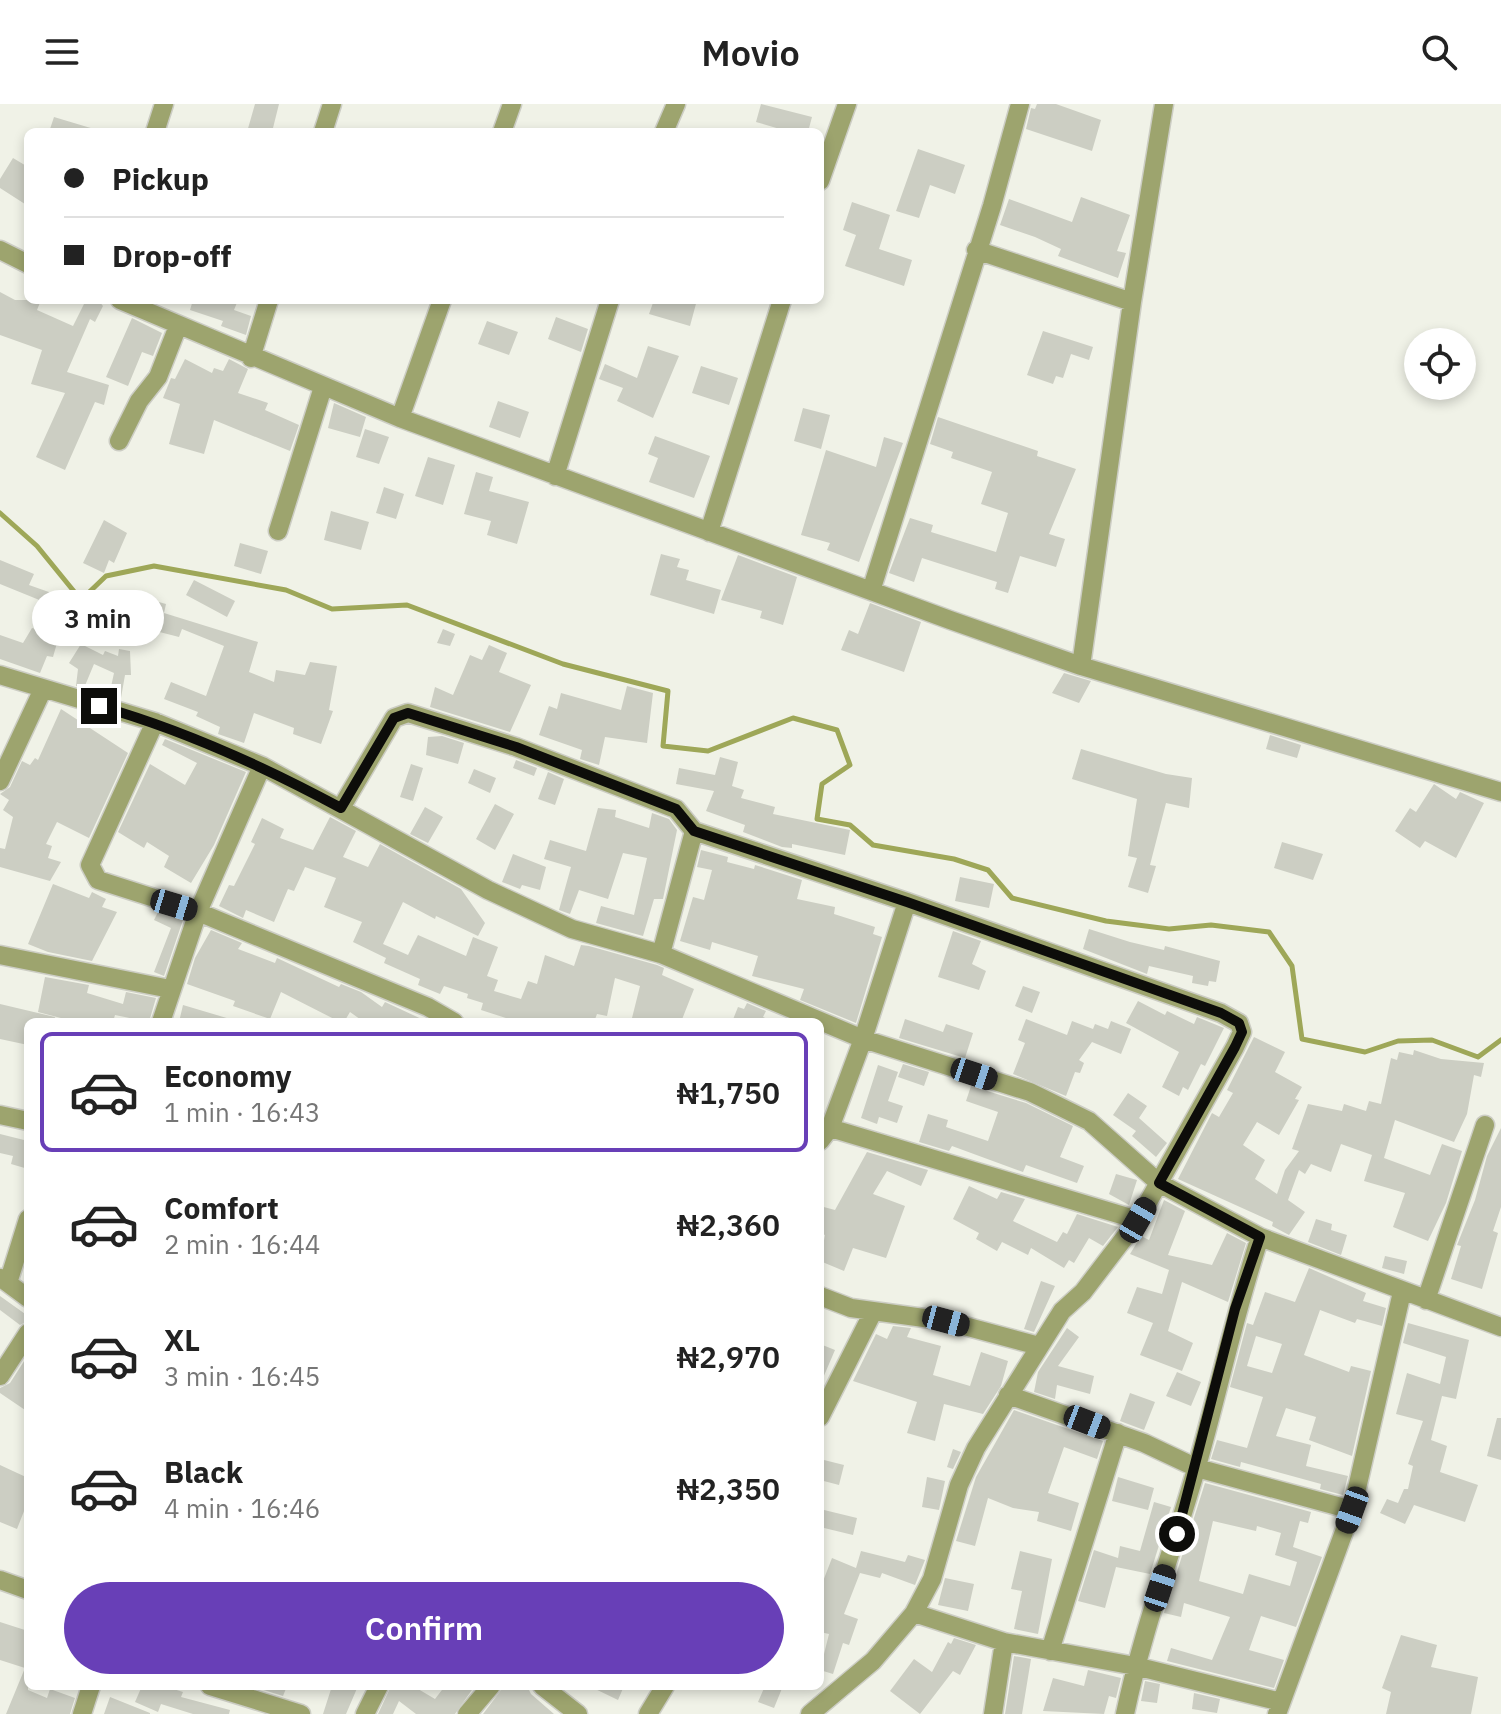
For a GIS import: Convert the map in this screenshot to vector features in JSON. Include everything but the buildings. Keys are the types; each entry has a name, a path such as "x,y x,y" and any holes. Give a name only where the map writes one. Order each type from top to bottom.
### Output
{"street":[{"path":"156,128 164,104"},
{"path":"324,128 332,104"},
{"path":"503,128 512,104"},
{"path":"666,128 676,104"},
{"path":"824,170 847,104"},
{"path":"871,591 1020,104"},
{"path":"1081,666 1132,302 1164,104"},
{"path":"0,250 24,262"},
{"path":"976,250 1132,302"},
{"path":"129,304 251,358 400,418 1081,666 1501,792"},
{"path":"251,358 268,304"},
{"path":"400,418 441,304"},
{"path":"555,476 609,304"},
{"path":"709,532 781,304"},
{"path":"119,441 139,401 158,377 178,326"},
{"path":"278,531 323,387"},
{"path":"0,675 155,722 262,766 488,890 572,929 661,954 813,1018"},
{"path":"0,781 43,689"},
{"path":"341,808 394,718 408,713 516,747 676,809 694,831 907,902 1221,1013 1239,1023 1242,1032 1235,1047 1138,1220 1083,1292 1062,1311 1008,1395 959,1485 932,1579 914,1613 873,1661 810,1714"},
{"path":"155,722 90,865 98,880 198,912 428,1007 447,1018"},
{"path":"162,1018 198,912 262,766"},
{"path":"661,954 694,831"},
{"path":"907,902 863,1039 825,1135 1138,1220"},
{"path":"0,955 170,989"},
{"path":"824,1023 863,1039 1030,1092 1089,1121 1159,1183 1260,1237 1501,1327"},
{"path":"0,1115 24,1120"},
{"path":"1426,1300 1485,1125"},
{"path":"24,1229 4,1280 24,1295"},
{"path":"1125,1714 1135,1666 1197,1468 1235,1309 1260,1237"},
{"path":"914,1613 1004,1642 1135,1666 1279,1708 1352,1510 1402,1292"},
{"path":"824,1297 873,1312 946,1321 1039,1346"},
{"path":"824,1409 873,1312"},
{"path":"0,1376 24,1339"},
{"path":"1008,1395 1118,1433 1197,1468 1352,1510"},
{"path":"1050,1651 1118,1433"},
{"path":"0,1580 24,1589"},
{"path":"993,1714 1004,1642"},
{"path":"82,1714 90,1690"},
{"path":"365,1714 377,1690"},
{"path":"467,1714 488,1690"},
{"path":"547,1690 578,1714"},
{"path":"648,1714 663,1690"},
{"path":"242,1691 301,1714"}],"waterway":[{"path":"0,513 37,546 81,600 106,576 154,566 286,590 332,609 407,605 563,664 668,691 663,746 708,751 793,718 837,730 850,765 822,784 817,819 850,825 873,845 954,859 988,870 1012,898 1106,921 1169,929 1211,925 1269,932 1292,966 1302,1039 1365,1052 1398,1041 1432,1040 1478,1057 1501,1040"}],"route":[{"path":"99,706 155,722 262,766 341,808 394,718 408,713 516,747 676,809 694,831 907,902 1221,1013 1239,1023 1242,1032 1235,1047 1159,1183 1260,1237 1235,1309 1197,1468 1177,1534"}]}
